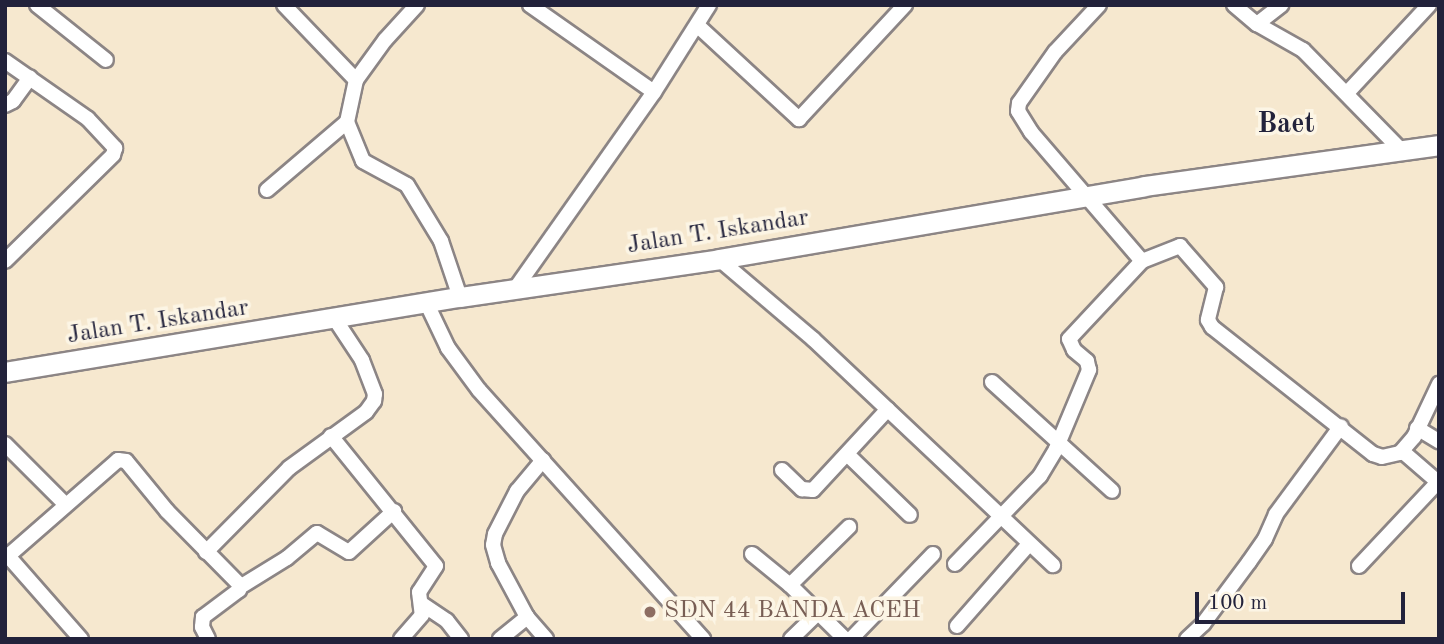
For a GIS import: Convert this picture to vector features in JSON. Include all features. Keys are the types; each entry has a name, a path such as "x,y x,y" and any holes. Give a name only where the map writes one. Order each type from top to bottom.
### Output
{"street":[{"path":"37,5 106,60"},
{"path":"284,5 356,80"},
{"path":"267,190 346,122 356,80 385,40 417,5"},
{"path":"530,5 654,92"},
{"path":"515,289 654,92 709,5"},
{"path":"697,25 799,119 905,5"},
{"path":"1099,5 1055,52 1019,103 1018,111 1031,132 1142,261"},
{"path":"1234,5 1257,24 1303,50 1402,151"},
{"path":"1257,24 1280,5"},
{"path":"1347,93 1429,5"},
{"path":"5,61 88,119 113,142 115,151 5,261"},
{"path":"5,106 13,101 30,78"},
{"path":"346,122 363,161 407,185 441,241 460,297"},
{"name":"Jalan T. Iskandar","path":"5,372 460,297 719,259 1144,186 1439,145"},
{"path":"955,564 1040,476 1059,442 1090,370 1087,361 1074,350 1069,339 1142,261 1180,246 1216,287 1208,320 1212,327 1226,341 1263,365 1373,454 1382,457 1402,451 1414,437 1439,384"},
{"path":"719,259 888,409 1053,565"},
{"path":"427,304 448,348 479,390 703,639"},
{"path":"206,552 289,468 366,412 375,394 362,360 335,319"},
{"path":"992,382 1112,491"},
{"path":"782,470 802,489 813,490 888,409"},
{"path":"1187,639 1203,624 1249,562 1265,539 1276,514 1341,426"},
{"path":"1416,428 1439,441"},
{"path":"331,436 436,566 419,592 422,604 420,619 401,639"},
{"path":"5,444 65,505"},
{"path":"1359,566 1438,482 1402,451"},
{"path":"848,455 910,515"},
{"path":"543,460 517,491 495,534 493,545 498,563 527,617 546,639"},
{"path":"81,639 8,558 114,462 126,461 167,511 240,587"},
{"path":"208,639 202,627 203,617 240,587 287,558 317,533 349,552 394,511"},
{"path":"790,585 849,527"},
{"path":"957,626 1029,544"},
{"path":"752,554 790,585 845,639"},
{"path":"851,639 933,554"},
{"path":"422,604 447,621 461,639"},
{"path":"791,639 818,612"},
{"path":"500,639 527,617"}],"place":[{"name":"SDN 44 BANDA ACEH","path":"650,612"}],"district":[{"name":"Baet","path":"1286,125"}]}
